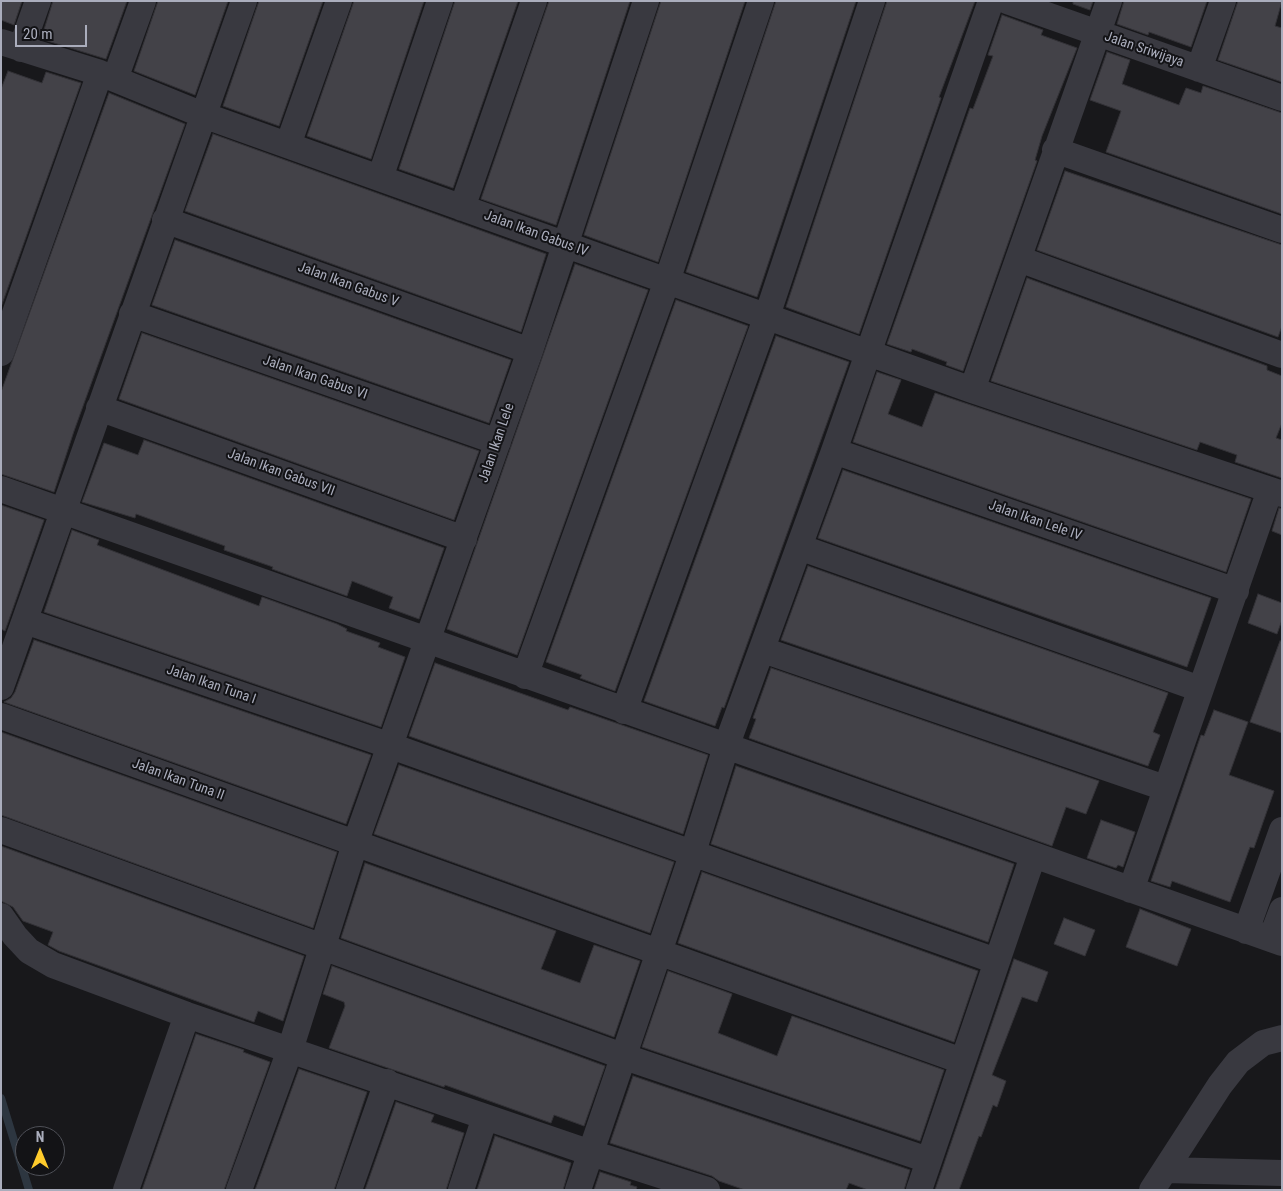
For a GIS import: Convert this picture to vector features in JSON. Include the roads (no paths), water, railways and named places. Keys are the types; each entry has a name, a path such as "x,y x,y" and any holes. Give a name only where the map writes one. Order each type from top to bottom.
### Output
{"street":[{"path":"7,46 38,1"},
{"path":"1,353 108,76 143,1"},
{"path":"1,687 244,1"},
{"path":"288,145 339,1"},
{"path":"380,178 440,1"},
{"path":"462,208 534,1"},
{"name":"Jalan Ikan Lele","path":"239,1190 290,1050 355,844 394,748 427,641 530,351 646,1"},
{"path":"525,676 667,281 762,1"},
{"path":"624,711 767,316 872,1"},
{"path":"578,1190 625,1056 726,747 763,650 834,451 991,1"},
{"name":"Jalan Sriwijaya","path":"1007,1 1282,98"},
{"path":"972,390 1109,1"},
{"path":"1199,69 1223,1"},
{"name":"Jalan Ikan Gabus IV","path":"7,46 108,76 203,115 972,390 1276,492"},
{"path":"1056,150 1282,230"},
{"name":"Jalan Ikan Gabus V","path":"165,220 530,351"},
{"path":"1019,259 1282,355"},
{"name":"Jalan Ikan Gabus VI","path":"132,314 498,442"},
{"name":"Jalan Ikan Gabus VII","path":"99,408 464,539"},
{"name":"Jalan Ikan Lele IV","path":"834,451 1236,591"},
{"path":"1,489 1276,941 1282,910"},
{"path":"1131,890 1200,689 1236,591 1276,492"},
{"path":"799,547 1200,689"},
{"name":"Jalan Ikan Tuna I","path":"25,621 693,852 996,961"},
{"path":"763,650 1165,788"},
{"name":"Jalan Ikan Tuna II","path":"1,716 962,1061"},
{"path":"1,830 625,1056 928,1160"},
{"path":"1246,931 1282,830"},
{"path":"919,1190 1033,856"},
{"path":"1,916 15,936 29,951 54,965 187,1016 699,1188"},
{"path":"126,1190 187,1016"},
{"path":"1159,1180 1220,1085 1238,1062 1263,1043 1282,1038"},
{"path":"349,1190 387,1082"},
{"path":"460,1190 485,1116"},
{"path":"1159,1180 1282,1173"}],"waterway":[{"path":"1,1098 29,1190"}]}
